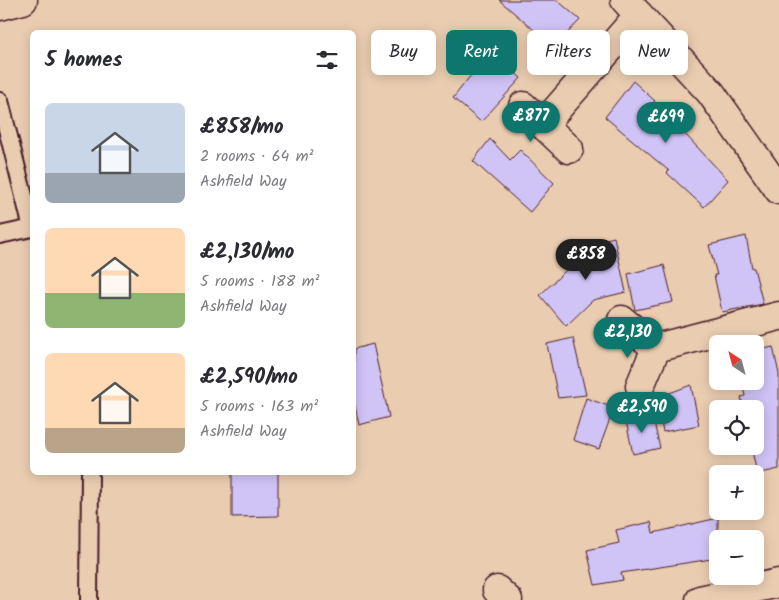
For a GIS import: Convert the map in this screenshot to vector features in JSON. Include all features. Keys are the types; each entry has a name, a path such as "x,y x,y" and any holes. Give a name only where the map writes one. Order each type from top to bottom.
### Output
{"street":[{"path":"0,6 23,0"},
{"path":"543,125 632,8 710,94 779,190"},
{"path":"523,106 569,149"},
{"path":"656,348 779,316"},
{"path":"622,320 656,348"},
{"path":"640,386 656,348"},
{"path":"700,600 779,583"}],"lane":[{"path":"0,101 30,220"},
{"path":"0,235 30,228"},
{"path":"89,600 90,475"}],"building":[{"path":"499,0 557,0 580,20 570,30 534,30"},
{"path":"471,75 517,75 521,78 481,122 453,98"},
{"path":"633,81 655,101 652,104 684,133 728,180 704,207 667,173 669,171 605,117"},
{"path":"490,139 510,160 520,150 554,183 530,212 473,161"},
{"path":"746,236 752,268 754,268 763,304 722,312 714,275 717,275 709,245"},
{"path":"614,237 626,292 593,300 566,326 540,295 582,255 580,246"},
{"path":"664,265 673,302 635,310 628,274"},
{"path":"573,338 586,395 558,398 547,344"},
{"path":"373,344 389,417 359,425 356,411 356,348"},
{"path":"773,347 779,374 779,469 764,472 764,465 755,465 753,455 764,455 764,400 742,400 741,397 745,396 744,390 764,390 764,349"},
{"path":"691,385 699,425 663,432 656,398"},
{"path":"586,398 614,408 599,449 573,440"},
{"path":"624,412 654,423 660,448 633,454"},
{"path":"232,475 278,475 278,516 232,517"},
{"path":"709,520 718,520 718,530 709,530 709,559 621,573 623,580 595,585 587,550 619,543 616,530 651,522 653,533"}]}
